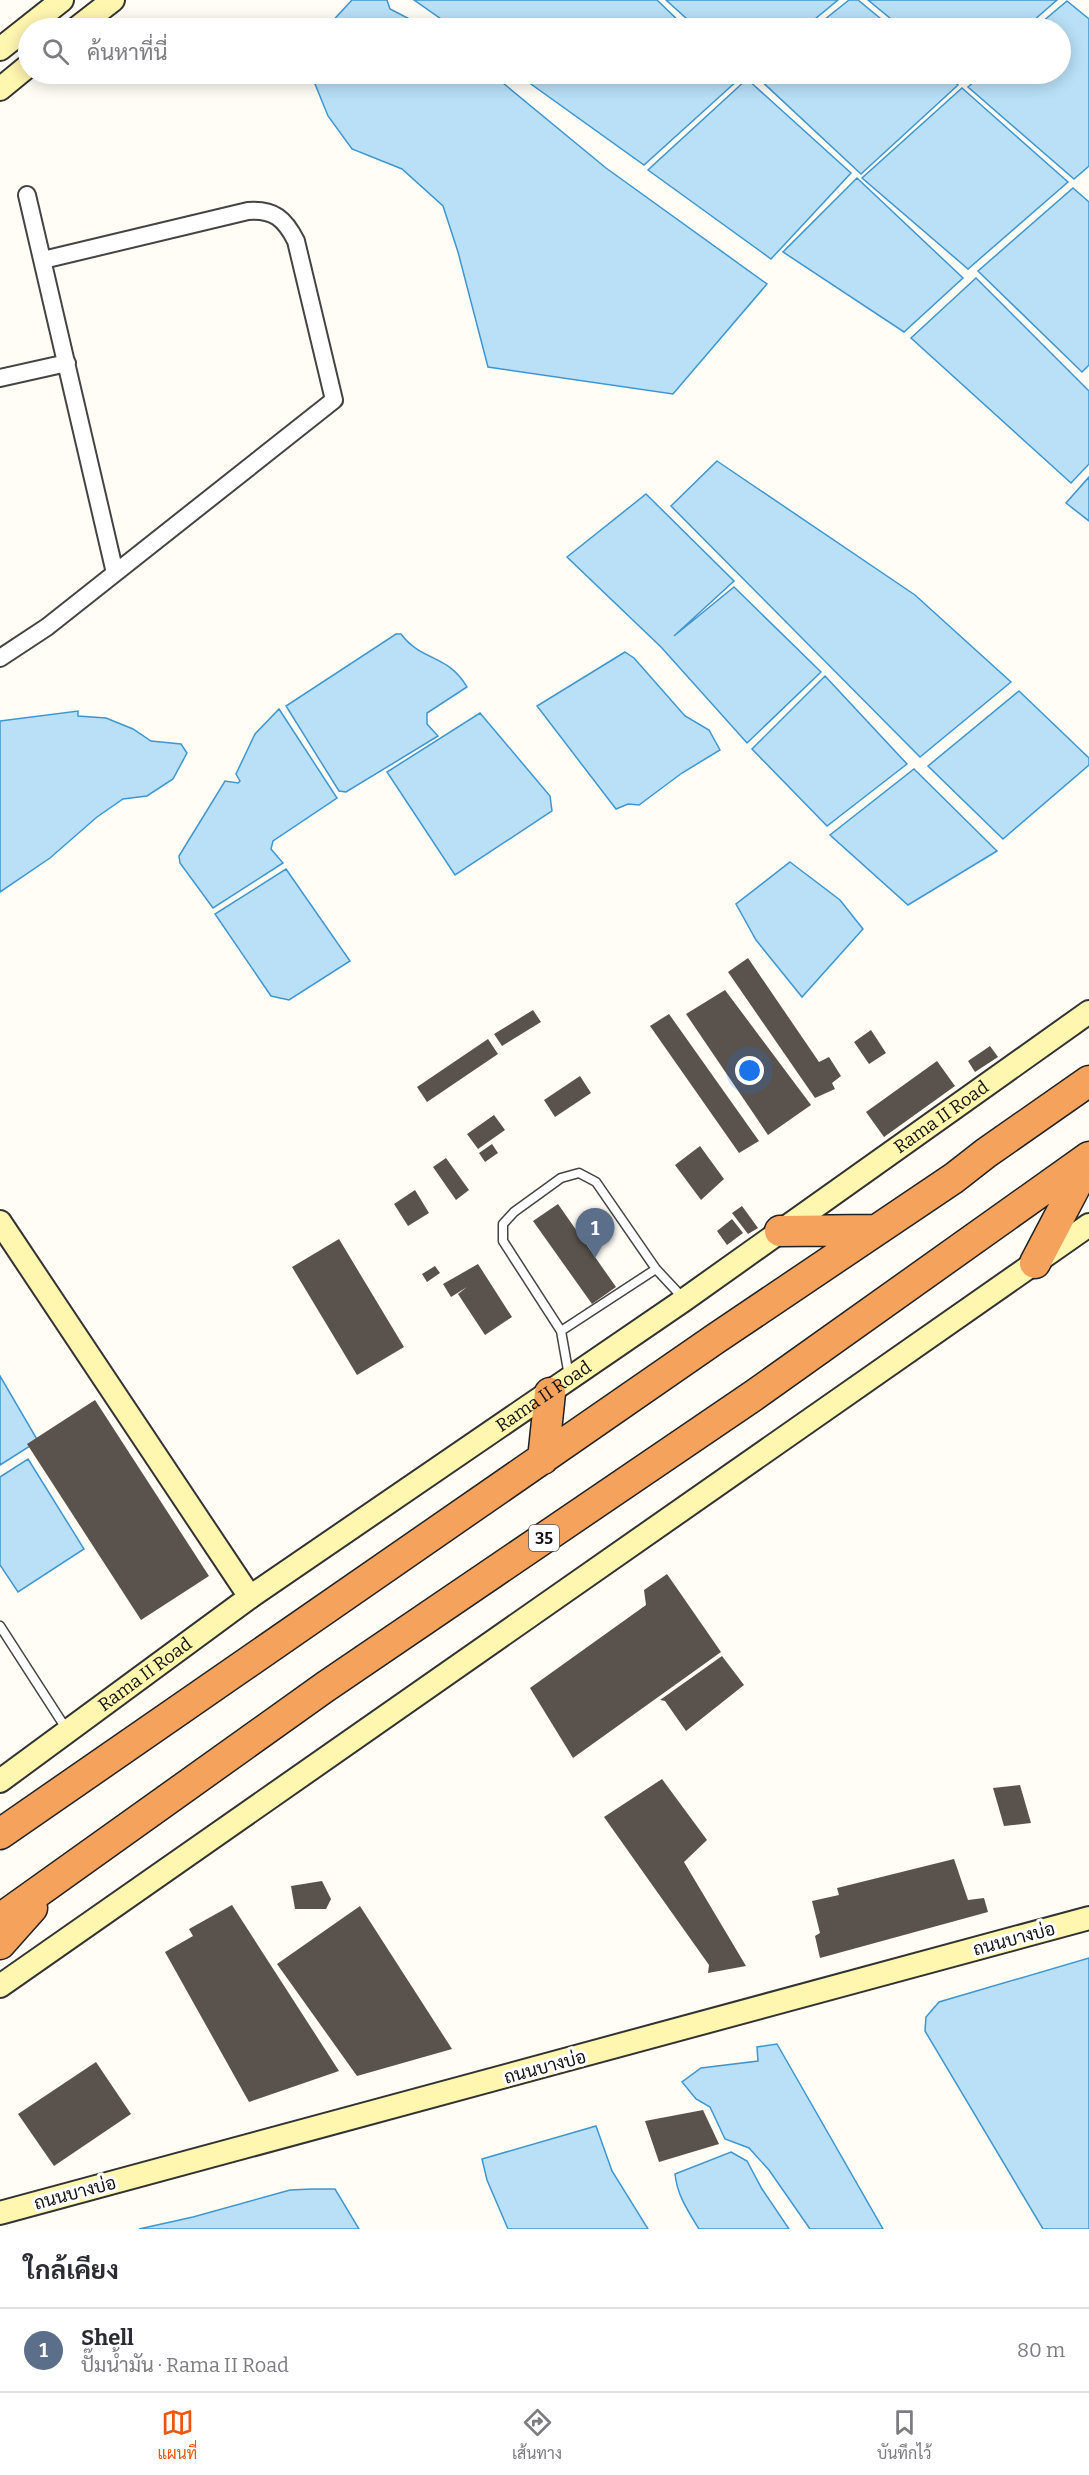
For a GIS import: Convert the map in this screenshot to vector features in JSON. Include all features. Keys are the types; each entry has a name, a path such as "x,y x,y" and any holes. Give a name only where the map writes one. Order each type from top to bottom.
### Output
{"highway":[{"path":"0,1834 715,1339 954,1178 986,1152 1089,1081"},
{"path":"1035,1263 1089,1158"},
{"name":"35","path":"0,1918 326,1687 753,1395 1089,1158"},
{"path":"780,1231 876,1230"},
{"path":"543,1459 560,1386"},
{"path":"0,1944 60,1876"}],"main road":[{"path":"39,18 62,0"},
{"path":"89,18 113,0"},
{"path":"0,49 18,35"},
{"path":"0,89 18,74"},
{"name":"Rama II Road","path":"0,1781 250,1597 684,1300 1089,1012"},
{"path":"0,1222 250,1597"},
{"path":"0,1986 1089,1225"},
{"name":"ถนนบางบ่อ","path":"0,2213 1089,1918"}],"street":[{"path":"27,195 115,573"},
{"path":"0,658 46,627 333,400 296,241 287,223 272,214 257,210 248,211 43,260"},
{"path":"0,378 67,363"}],"lane":[{"path":"560,1386 561,1331 503,1241 503,1224 514,1212 561,1178 579,1173 596,1182 656,1269 684,1300"},
{"path":"561,1331 656,1269"},
{"path":"0,1626 67,1731"}],"water":[{"path":"352,0 387,0 390,9 408,18 335,18"},
{"path":"414,0 657,0 676,18 440,18"},
{"path":"666,0 838,0 816,18 686,18"},
{"path":"849,0 858,0 880,18 826,18"},
{"path":"868,0 1057,0 1036,18 890,18"},
{"path":"1067,1 1089,19 1089,166 1074,179 968,87 971,84 1071,84 1071,18 1047,18"},
{"path":"315,84 504,84 606,168 767,284 673,394 488,367 458,252 443,206 402,169 352,149 328,116"},
{"path":"531,84 733,84 644,165"},
{"path":"742,84 753,84 851,173 771,259 648,170"},
{"path":"765,84 958,85 861,174"},
{"path":"962,88 1068,182 968,269 862,178"},
{"path":"857,178 963,278 904,332 783,252"},
{"path":"1073,188 1089,202 1089,365 1082,372 978,271"},
{"path":"976,278 1089,391 1089,464 1071,483 911,338"},
{"path":"717,461 915,595 1011,682 920,757 671,506"},
{"path":"1089,477 1089,521 1066,503"},
{"path":"646,494 734,581 674,636 734,587 821,672 747,743 661,647 567,557"},
{"path":"396,634 401,634 409,643 452,669 467,687 427,713 427,724 438,736 346,792 339,791 286,706"},
{"path":"625,652 634,658 685,716 709,730 720,750 682,773 639,805 628,804 616,809 537,706"},
{"path":"825,676 907,764 827,826 752,749"},
{"path":"1019,691 1089,758 1089,765 1003,839 928,766"},
{"path":"279,709 337,798 273,841 271,849 283,863 213,908 180,863 179,856 225,781 238,783 240,781 236,774 255,734"},
{"path":"78,711 78,716 106,718 133,729 151,741 181,744 187,753 173,779 147,796 123,799 97,817 50,858 0,892 0,721"},
{"path":"480,713 550,796 552,811 455,875 387,772"},
{"path":"914,769 997,851 908,905 830,835"},
{"path":"790,862 840,900 863,929 802,997 756,940 736,904"},
{"path":"286,869 350,961 289,1000 271,996 215,914"},
{"path":"0,1376 38,1441 0,1465"},
{"path":"28,1459 84,1549 18,1592 0,1565 0,1477"},
{"path":"1089,1958 1089,2229 1043,2229 925,2031 926,2017 939,2002"},
{"path":"777,2044 883,2229 810,2229 769,2170 749,2148 725,2139 710,2107 696,2099 682,2082 701,2068 758,2061 757,2047"},
{"path":"596,2126 612,2171 648,2229 508,2229 487,2180 482,2159"},
{"path":"731,2152 747,2161 762,2189 789,2229 699,2229 681,2196 675,2174"},
{"path":"335,2189 359,2229 139,2229 193,2217 290,2190"}],"building":[{"path":"748,958 819,1062 829,1057 841,1076 832,1083 835,1089 815,1098 728,972"},
{"path":"725,990 811,1105 768,1135 686,1014"},
{"path":"533,1010 541,1022 502,1046 494,1034"},
{"path":"669,1014 759,1141 739,1153 650,1026"},
{"path":"871,1030 886,1053 869,1064 854,1042"},
{"path":"488,1039 498,1054 427,1102 417,1087"},
{"path":"990,1046 998,1057 975,1072 968,1061"},
{"path":"937,1061 955,1086 884,1137 866,1112"},
{"path":"580,1076 591,1093 555,1117 544,1100"},
{"path":"494,1115 505,1130 478,1149 467,1134"},
{"path":"492,1144 498,1153 485,1162 479,1153"},
{"path":"700,1146 724,1179 701,1200 675,1165"},
{"path":"446,1158 469,1190 456,1200 433,1167"},
{"path":"415,1190 429,1213 408,1226 394,1204"},
{"path":"558,1204 616,1287 592,1304 533,1221"},
{"path":"742,1206 758,1228 748,1234 732,1213"},
{"path":"732,1219 743,1233 727,1245 717,1231"},
{"path":"339,1239 404,1347 357,1375 292,1267"},
{"path":"478,1264 512,1317 485,1335 458,1294 467,1287 451,1297 443,1284"},
{"path":"435,1266 440,1273 427,1282 422,1274"},
{"path":"95,1400 209,1576 141,1620 27,1444"},
{"path":"667,1574 721,1652 573,1758 530,1688 646,1605 644,1590"},
{"path":"722,1656 744,1685 686,1731 665,1701 660,1700"},
{"path":"662,1779 707,1840 684,1862 746,1966 708,1973 709,1965 604,1817"},
{"path":"1020,1785 1031,1823 1004,1826 993,1788"},
{"path":"954,1859 968,1900 984,1898 988,1912 820,1958 815,1936 820,1933 812,1901 839,1895 837,1888"},
{"path":"322,1881 331,1899 326,1909 295,1909 291,1886"},
{"path":"232,1905 339,2071 249,2102 165,1952 193,1936 189,1929"},
{"path":"360,1906 452,2049 357,2076 277,1964"},
{"path":"96,2062 131,2114 54,2166 18,2114"},
{"path":"703,2110 719,2144 659,2162 645,2121"}],"place":[{"name":"Shell","path":"595,1258"}]}
